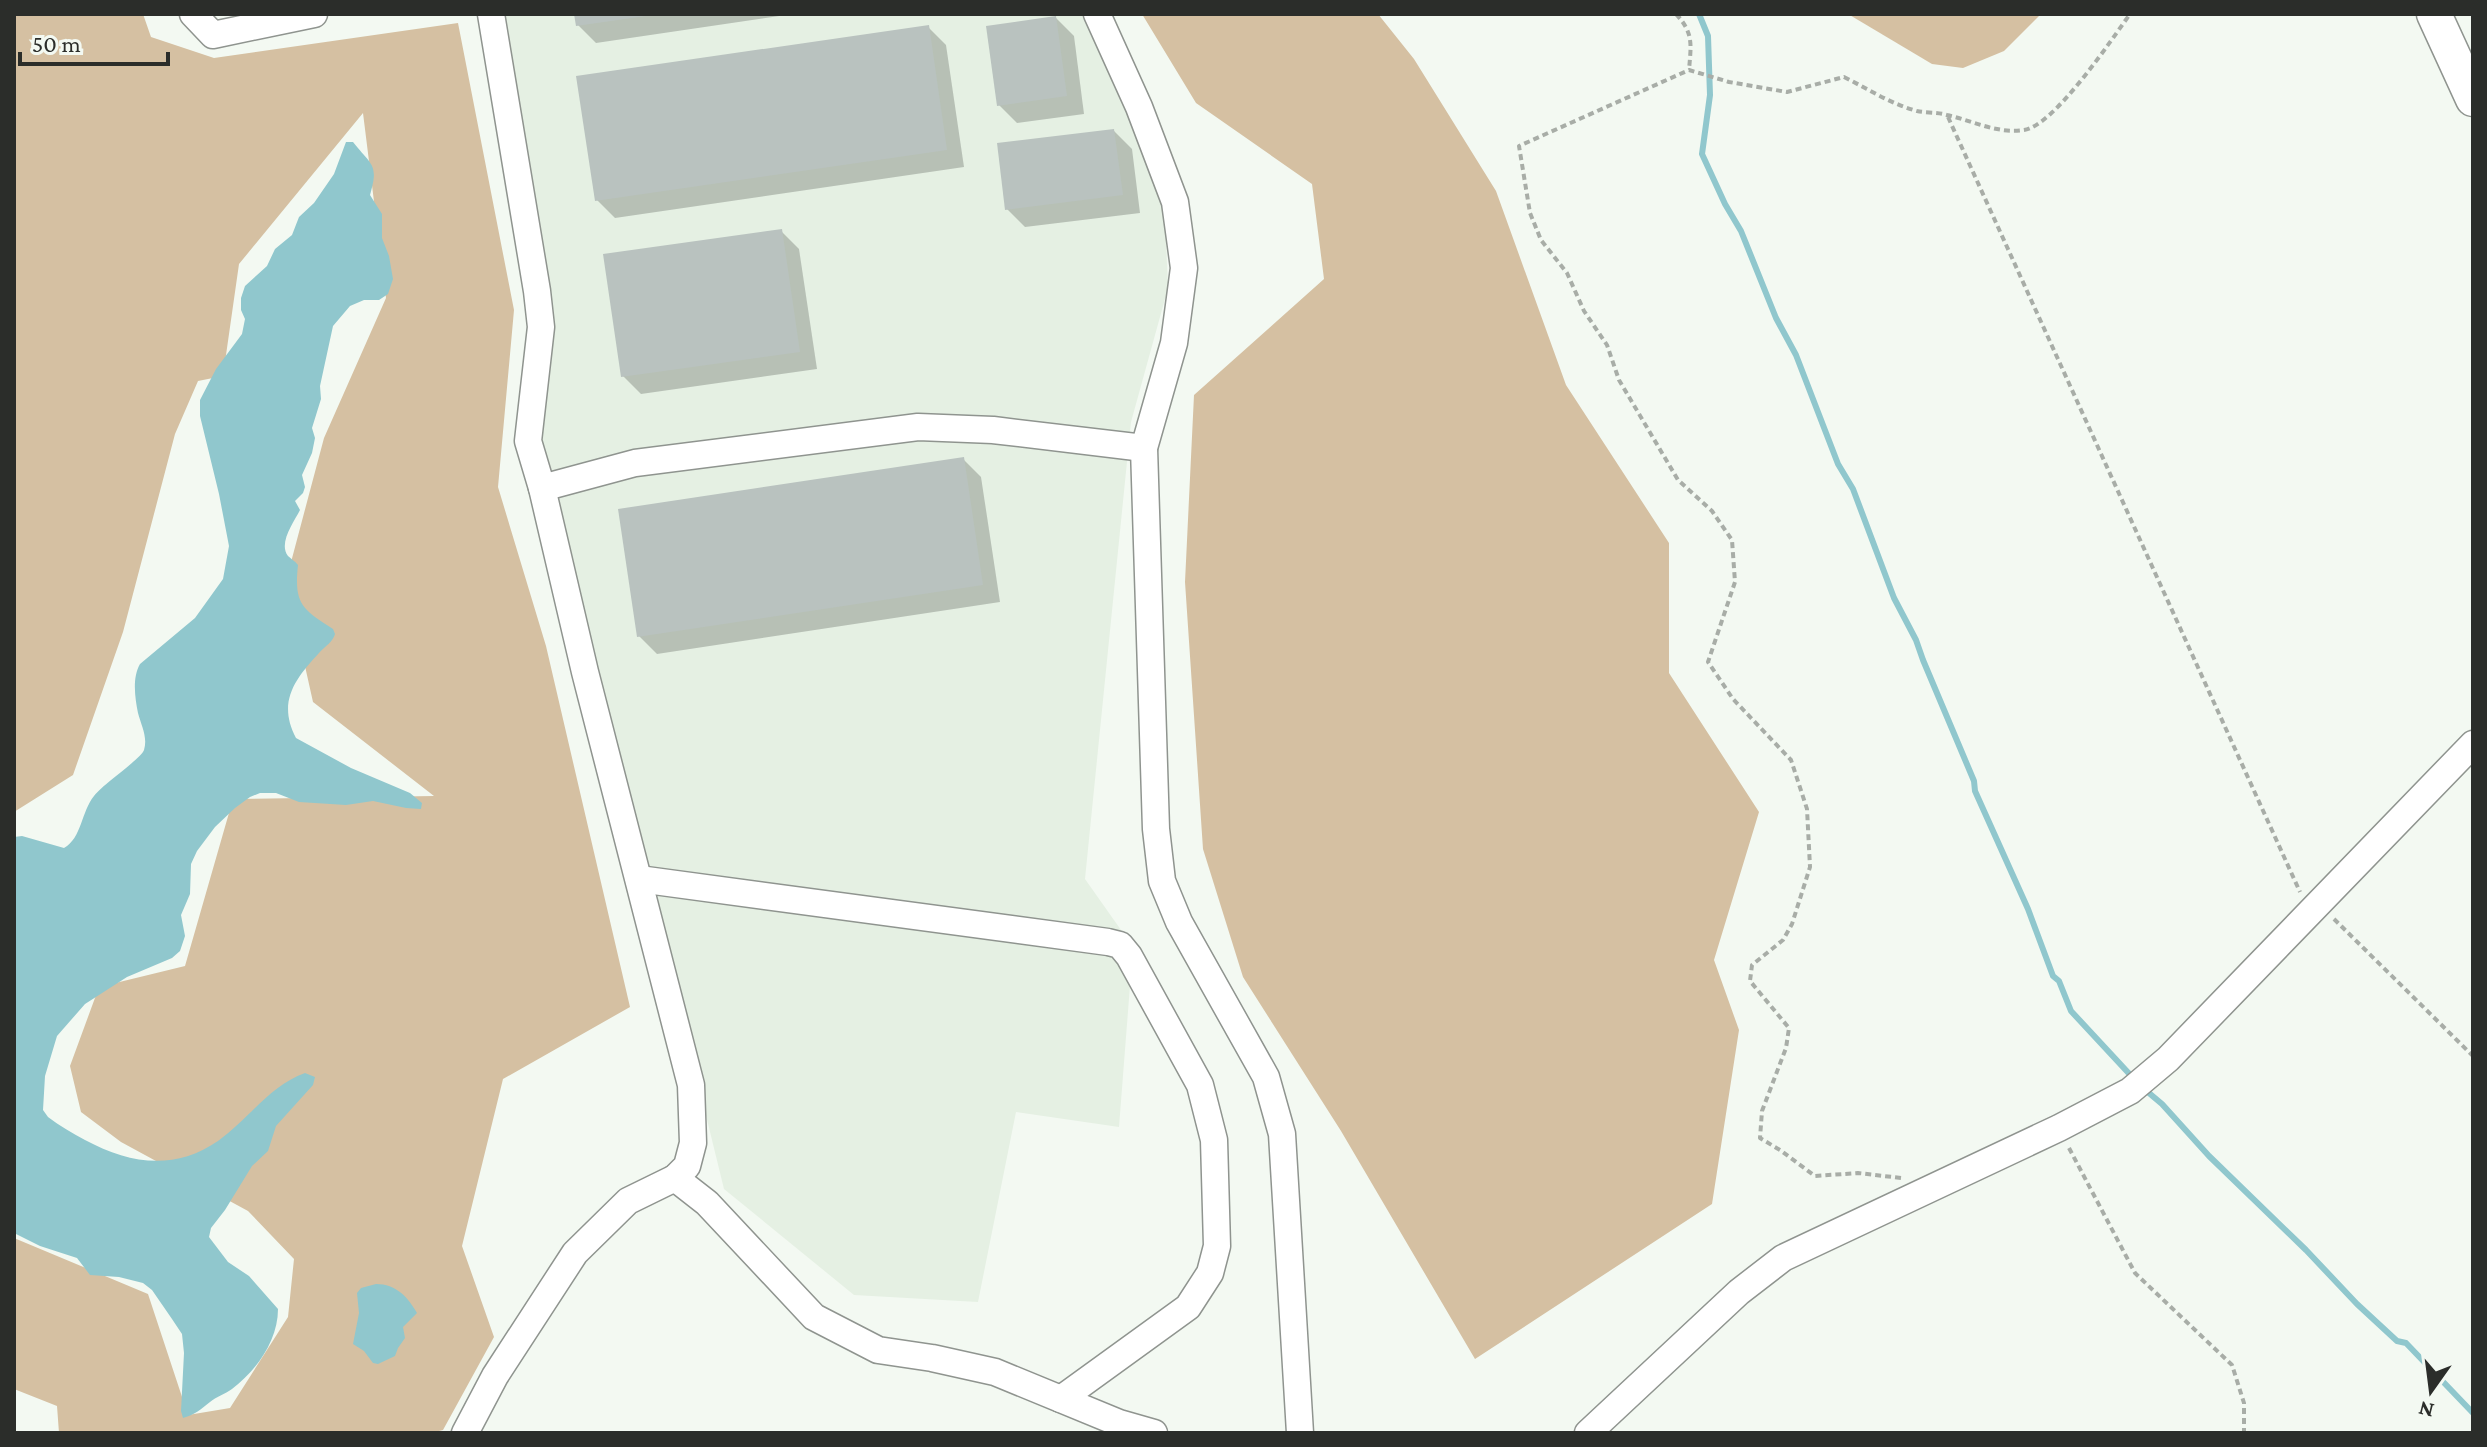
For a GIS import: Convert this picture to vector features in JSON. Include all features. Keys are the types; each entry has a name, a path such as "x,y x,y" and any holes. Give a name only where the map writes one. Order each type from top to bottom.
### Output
{"main road":[{"path":"2434,14 2470,87"}],"street":[{"path":"193,14 213,35 314,14"},
{"path":"465,1433 495,1376 575,1253 628,1201 675,1178 687,1166 693,1143 691,1085 528,441 541,327 491,14"},
{"path":"1097,14 1139,107 1175,202 1184,268 1174,343 1144,448 1156,829 1162,881 1179,922 1266,1077 1282,1134 1300,1433"},
{"path":"542,488 635,463 918,427 993,430 1144,448"},
{"path":"1588,1433 1739,1292 1783,1258 2059,1128 2130,1091 2168,1059 2473,744"},
{"path":"639,879 1108,942 1120,945 1129,956 1200,1085 1214,1140 1217,1246 1210,1273 1188,1307 1061,1399"},
{"path":"675,1178 707,1203 814,1317 878,1350 995,1372 1119,1423 1154,1433"}],"path":[{"path":"1676,14 1687,26 1691,44 1689,70"},
{"path":"1928,1190 1901,1178 1858,1173 1815,1176 1760,1138 1762,1111 1786,1048 1789,1028 1750,981 1752,965 1783,940 1792,924 1810,867 1807,809 1791,760 1733,699 1708,662 1735,582 1732,540 1712,511 1678,480 1619,380 1607,345 1584,311 1567,273 1541,240 1530,213 1519,146 1689,70 1729,82 1787,92 1844,77 1918,111 1947,114 1968,123 2001,130 2028,130 2082,82 2130,14"},
{"path":"1947,114 2301,895 2331,915 2473,1056"},
{"path":"2059,1128 2135,1273 2232,1365 2244,1403 2244,1433"}],"shaded area":[{"path":"14,14 143,14 151,37 214,58 458,23 514,310 498,487 546,646 630,1007 503,1079 462,1246 494,1337 443,1430 431,1433 59,1433 57,1406 14,1389 14,1238 148,1294 188,1415 230,1408 288,1317 294,1259 248,1211 121,1142 81,1112 70,1066 99,987 185,966 233,799 434,796 313,702 286,581 324,438 386,298 363,113 239,264 223,376 198,381 175,434 123,632 73,775 14,812"},
{"path":"500,14 1084,14 1150,147 1165,215 1168,288 1131,422 1085,879 1133,947 1119,1127 1016,1112 978,1302 854,1295 724,1189 539,433"},
{"path":"1142,14 1378,14 1414,59 1496,191 1566,385 1669,543 1669,673 1759,812 1714,960 1739,1030 1712,1204 1475,1359 1341,1131 1243,977 1203,849 1185,582 1194,395 1324,279 1312,184 1196,103"},
{"path":"1848,14 2041,14 2004,51 1963,68 1932,64"}],"water":[{"path":"346,142 353,142 374,171 370,195 382,214 382,238 393,279 388,294 379,300 364,300 350,306 333,326 320,386 321,399 312,428 315,438 312,453 302,475 305,487 295,501 300,510 288,533 285,551 298,565 297,588 302,604 335,634 296,682 288,713 296,738 351,768 410,793 422,803 421,809 373,801 346,805 299,802 276,793 260,793 250,797 215,827 191,864 190,894 181,915 185,936 180,951 172,958 127,977 85,1004 57,1036 45,1076 43,1110 48,1117 102,1148 152,1161 185,1157 201,1151 218,1141 281,1086 305,1073 315,1077 313,1085 276,1126 268,1151 252,1166 211,1228 209,1237 228,1262 249,1276 278,1309 270,1343 258,1364 232,1389 198,1412 183,1418 182,1334 152,1290 143,1283 119,1277 90,1275 77,1258 40,1246 14,1233 14,837 22,836 64,848 70,844 94,796 144,750 145,736 135,695 137,670 140,664 195,618 223,579 229,546 200,416 200,400 216,369 242,334 245,319 241,298 245,286 267,266 275,249 292,235 299,217 314,203 334,174"},
{"path":"376,1284 401,1292 417,1313 403,1327 405,1338 395,1356 378,1364 353,1344 359,1313 357,1293 361,1288"}],"building":[{"path":"574,14 646,14 646,16 576,26"},
{"path":"1056,16 1067,96 997,106 986,26"},
{"path":"929,25 947,150 595,201 576,76"},
{"path":"1114,129 1123,195 1005,210 997,143"},
{"path":"782,229 800,352 621,377 603,254"},
{"path":"964,457 983,585 637,637 618,509"}],"waterway":[{"path":"1699,14 1708,36 1710,95 1702,154 1741,231 1776,318 1796,355 1838,464 1853,489 1894,598 1916,640 2053,976 2059,981 2071,1011 2135,1080"},
{"path":"2143,1088 2357,1304 2397,1341 2406,1343 2473,1413"}]}
